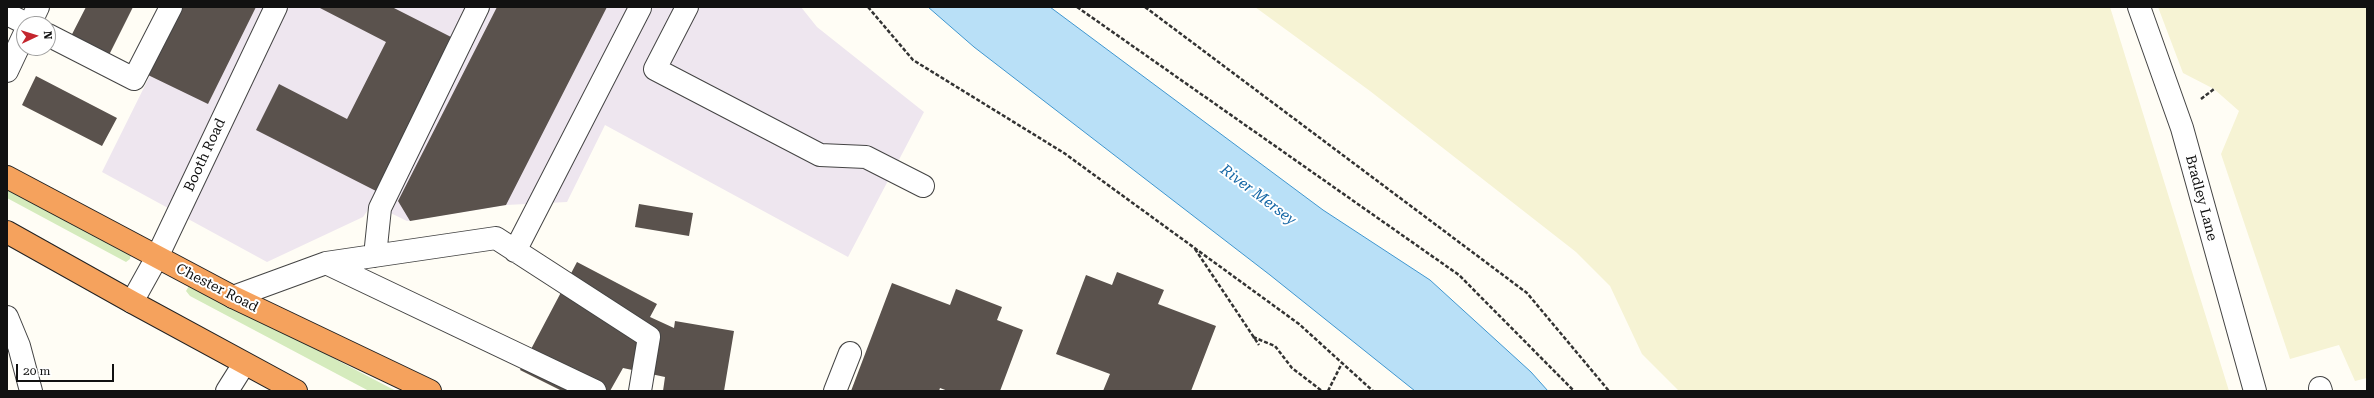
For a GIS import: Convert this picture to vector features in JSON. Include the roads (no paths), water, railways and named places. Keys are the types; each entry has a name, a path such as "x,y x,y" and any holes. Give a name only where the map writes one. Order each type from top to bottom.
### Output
{"highway":[{"name":"Chester Road","path":"7,177 233,297 430,391"},
{"path":"7,232 244,364 296,391"}],"street":[{"path":"33,16 38,7"},
{"path":"56,39 134,79 171,7"},
{"name":"Booth Road","path":"132,302 157,257 276,7"},
{"path":"375,256 380,208 478,7"},
{"path":"687,7 655,70 820,156 866,157 923,186"},
{"name":"Bradley Lane","path":"2140,7 2182,128 2255,391"},
{"path":"515,251 640,8"},
{"path":"7,71 16,52"},
{"path":"233,297 326,263 496,238 649,337 640,391"},
{"path":"326,263 595,391"},
{"path":"7,317 19,346 31,391"},
{"path":"835,391 850,353"},
{"path":"227,391 244,364"}],"water":[{"name":"River Mersey","path":"928,7 1050,7 1323,210 1430,280 1531,372 1548,391 1415,391 1270,275 974,47"}]}
